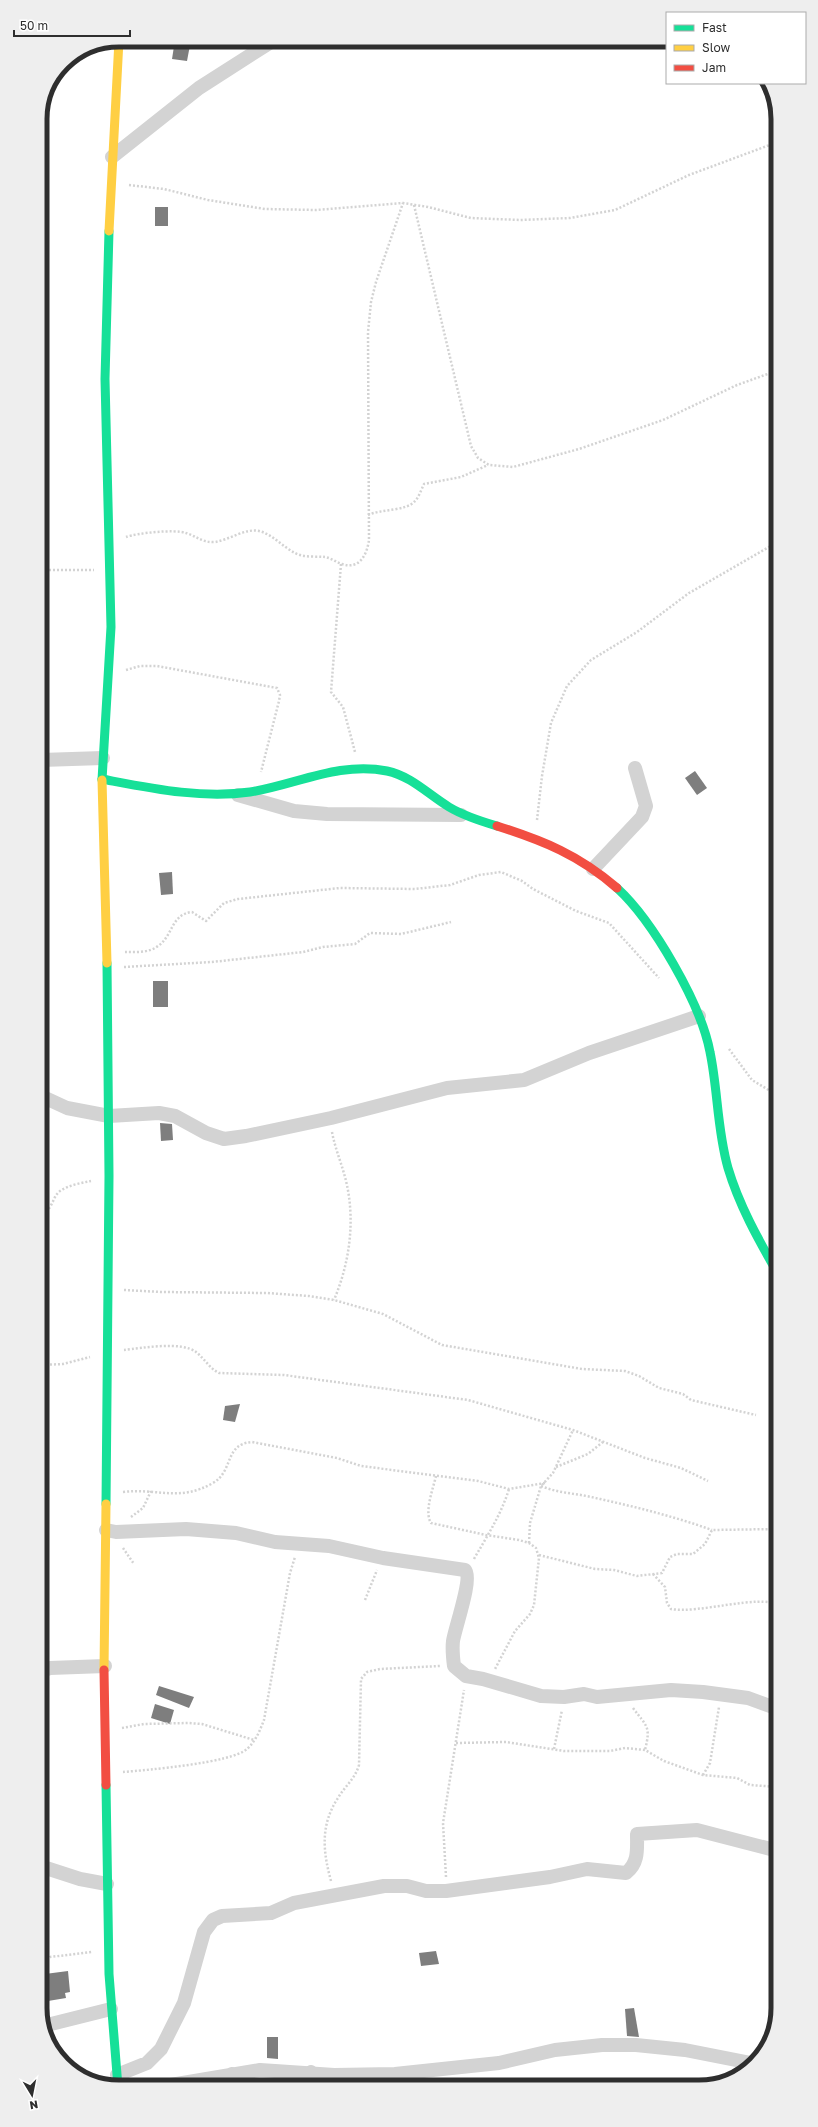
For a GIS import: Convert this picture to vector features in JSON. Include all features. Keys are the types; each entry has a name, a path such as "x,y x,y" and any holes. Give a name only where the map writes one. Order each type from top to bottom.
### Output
{"street":[{"path":"117,2080 108,1950 107,1884 105,1666 108,1530 106,1496 109,1351 109,1116 107,943 102,779 109,678 110,570 105,379 112,157 119,47"},
{"path":"112,157 199,88 263,47"},
{"path":"47,760 103,758"},
{"path":"593,869 642,817 646,806 635,768"},
{"path":"102,779 151,788 200,794 256,790 323,774 360,770 387,771 414,782 463,815 547,842 593,869 622,893 647,923 670,957 699,1016 710,1047 716,1082 724,1152 732,1179 749,1224 771,1262"},
{"path":"231,792 294,811 327,814 463,815"},
{"path":"47,1098 67,1108 109,1116 159,1113 175,1116 206,1133 224,1139 246,1136 331,1118 447,1088 524,1080 589,1053 699,1016"},
{"path":"108,1530 206,1530 236,1533 276,1542 330,1546 383,1558 467,1571 465,1596 453,1642 454,1666 466,1676 483,1679 530,1694 564,1697 584,1694 597,1697 671,1690 716,1693 748,1698 771,1706"},
{"path":"47,1669 105,1666"},
{"path":"119,2080 147,2063 161,2049 184,2003 204,1932 213,1920 222,1916 271,1913 294,1903 398,1885 426,1891 446,1892 550,1878 587,1869 626,1873 631,1869 637,1855 637,1834 697,1830 771,1850"},
{"path":"47,1869 80,1879 107,1884"},
{"path":"49,2025 111,2009"},
{"path":"232,2080 260,2070 311,2072 334,2075 395,2074 499,2063 555,2050 602,2045 636,2045 685,2050 746,2062"},
{"path":"311,2072 313,2080"}],"path":[{"path":"111,182 164,189 215,201 265,209 316,210 403,203 471,218 520,220 570,218 615,210 640,200 675,181 771,144"},
{"path":"110,557 126,537 138,534 177,531 186,532 204,541 213,542 253,531 264,533 296,554 325,557 341,564 356,564 362,560 367,552 369,540 368,339 371,302 403,203"},
{"path":"414,205 471,446 478,458 489,465 513,467 579,449 663,420 737,385 771,373"},
{"path":"368,515 382,510 407,506 415,501 424,484 461,477 489,465"},
{"path":"535,838 542,776 551,724 567,686 591,660 637,632 689,593 771,546"},
{"path":"341,564 331,692 343,707 360,770"},
{"path":"47,570 110,570"},
{"path":"109,678 140,666 157,666 277,688 280,695 279,701 256,790"},
{"path":"107,943 117,951 148,951 159,946 177,918 184,913 192,912 206,921 224,902 238,899 340,888 415,889 450,885 479,875 501,872 522,881 544,895 576,911 609,924 664,983"},
{"path":"107,968 212,962 285,954 323,947 352,945 370,932 401,934 450,922"},
{"path":"727,1044 729,1051 752,1080 771,1092"},
{"path":"331,1118 334,1139 348,1191 350,1212 349,1256 346,1270 334,1300"},
{"path":"47,1210 56,1195 61,1191 109,1176"},
{"path":"108,1287 113,1290 160,1292 281,1294 310,1296 334,1300 383,1314 442,1345 582,1369 625,1371 639,1376 659,1388 683,1394 691,1400 756,1415"},
{"path":"47,1365 63,1364 109,1351 167,1346 188,1348 196,1351 212,1370 219,1373 284,1376 468,1400 573,1430 645,1458 681,1468 708,1481"},
{"path":"530,1543 530,1523 540,1486 545,1483 556,1467 573,1430"},
{"path":"106,1496 133,1491 151,1491 177,1494 196,1492 213,1483 222,1475 227,1469 234,1449 242,1443 252,1442 337,1458 362,1466 478,1481 509,1489 545,1483"},
{"path":"556,1467 588,1454 603,1442"},
{"path":"436,1476 429,1511 429,1520 431,1523 530,1543 536,1548 538,1555 534,1605 530,1614 515,1631 500,1656 494,1671 483,1679"},
{"path":"540,1486 553,1491 589,1496 680,1518 712,1530 771,1529"},
{"path":"467,1571 486,1535 496,1522 509,1489"},
{"path":"108,1530 140,1511 151,1491"},
{"path":"538,1555 595,1569 614,1570 637,1576 662,1573 670,1557 677,1554 693,1554 705,1544 712,1530"},
{"path":"106,1774 190,1764 228,1757 247,1749 255,1740 264,1720 290,1573 299,1544"},
{"path":"365,1600 383,1558"},
{"path":"653,1574 665,1587 667,1603 671,1609 707,1609 756,1601 771,1601"},
{"path":"334,1896 324,1844 332,1808 356,1775 359,1765 361,1679 367,1672 380,1668 454,1666"},
{"path":"446,1892 447,1866 442,1822 466,1676"},
{"path":"703,1775 710,1763 716,1735 719,1710 716,1693"},
{"path":"623,1695 647,1727 649,1734 645,1750"},
{"path":"554,1749 564,1697"},
{"path":"106,1742 111,1734 119,1728 133,1725 188,1723 202,1724 255,1740"},
{"path":"456,1743 506,1742 554,1749 597,1751 624,1748 645,1750 664,1761 703,1775 737,1778 750,1785 771,1786"},
{"path":"47,1959 50,1957 108,1950"}],"building":[{"path":"174,47 190,47 187,61 172,59"},
{"path":"155,207 168,207 168,226 155,226"},
{"path":"695,771 707,788 697,795 685,778"},
{"path":"172,872 173,894 161,895 159,873"},
{"path":"153,981 168,981 168,1007 153,1007"},
{"path":"160,1123 172,1124 173,1140 161,1141"},
{"path":"240,1404 235,1422 223,1420 225,1406"},
{"path":"159,1686 194,1697 189,1708 156,1695"},
{"path":"155,1704 174,1710 170,1724 151,1718"},
{"path":"436,1951 439,1964 421,1966 419,1953"},
{"path":"68,1971 70,1992 65,1993 66,1998 48,2001 47,1974"},
{"path":"634,2008 639,2037 627,2036 625,2009"},
{"path":"267,2037 278,2037 278,2059 267,2058"}],"traffic: fast":[{"path":"102,780 111,627 105,379 109,231"},
{"path":"102,779 176,792 232,794 267,789 335,771 352,769 387,771 396,773 412,781 455,810 472,818 497,826"},
{"path":"617,888 631,903 660,942 674,964 697,1011 705,1033 713,1066 724,1154 732,1182 743,1208 771,1261"},
{"path":"106,1504 109,1176 107,963"},
{"path":"106,1785 109,1974 117,2080"}],"traffic: slow":[{"path":"109,231 119,47"},
{"path":"102,780 107,963"},
{"path":"104,1670 106,1504"}],"traffic: jam":[{"path":"497,826 530,837 560,850 589,866 617,888"},
{"path":"104,1670 106,1785"}]}
